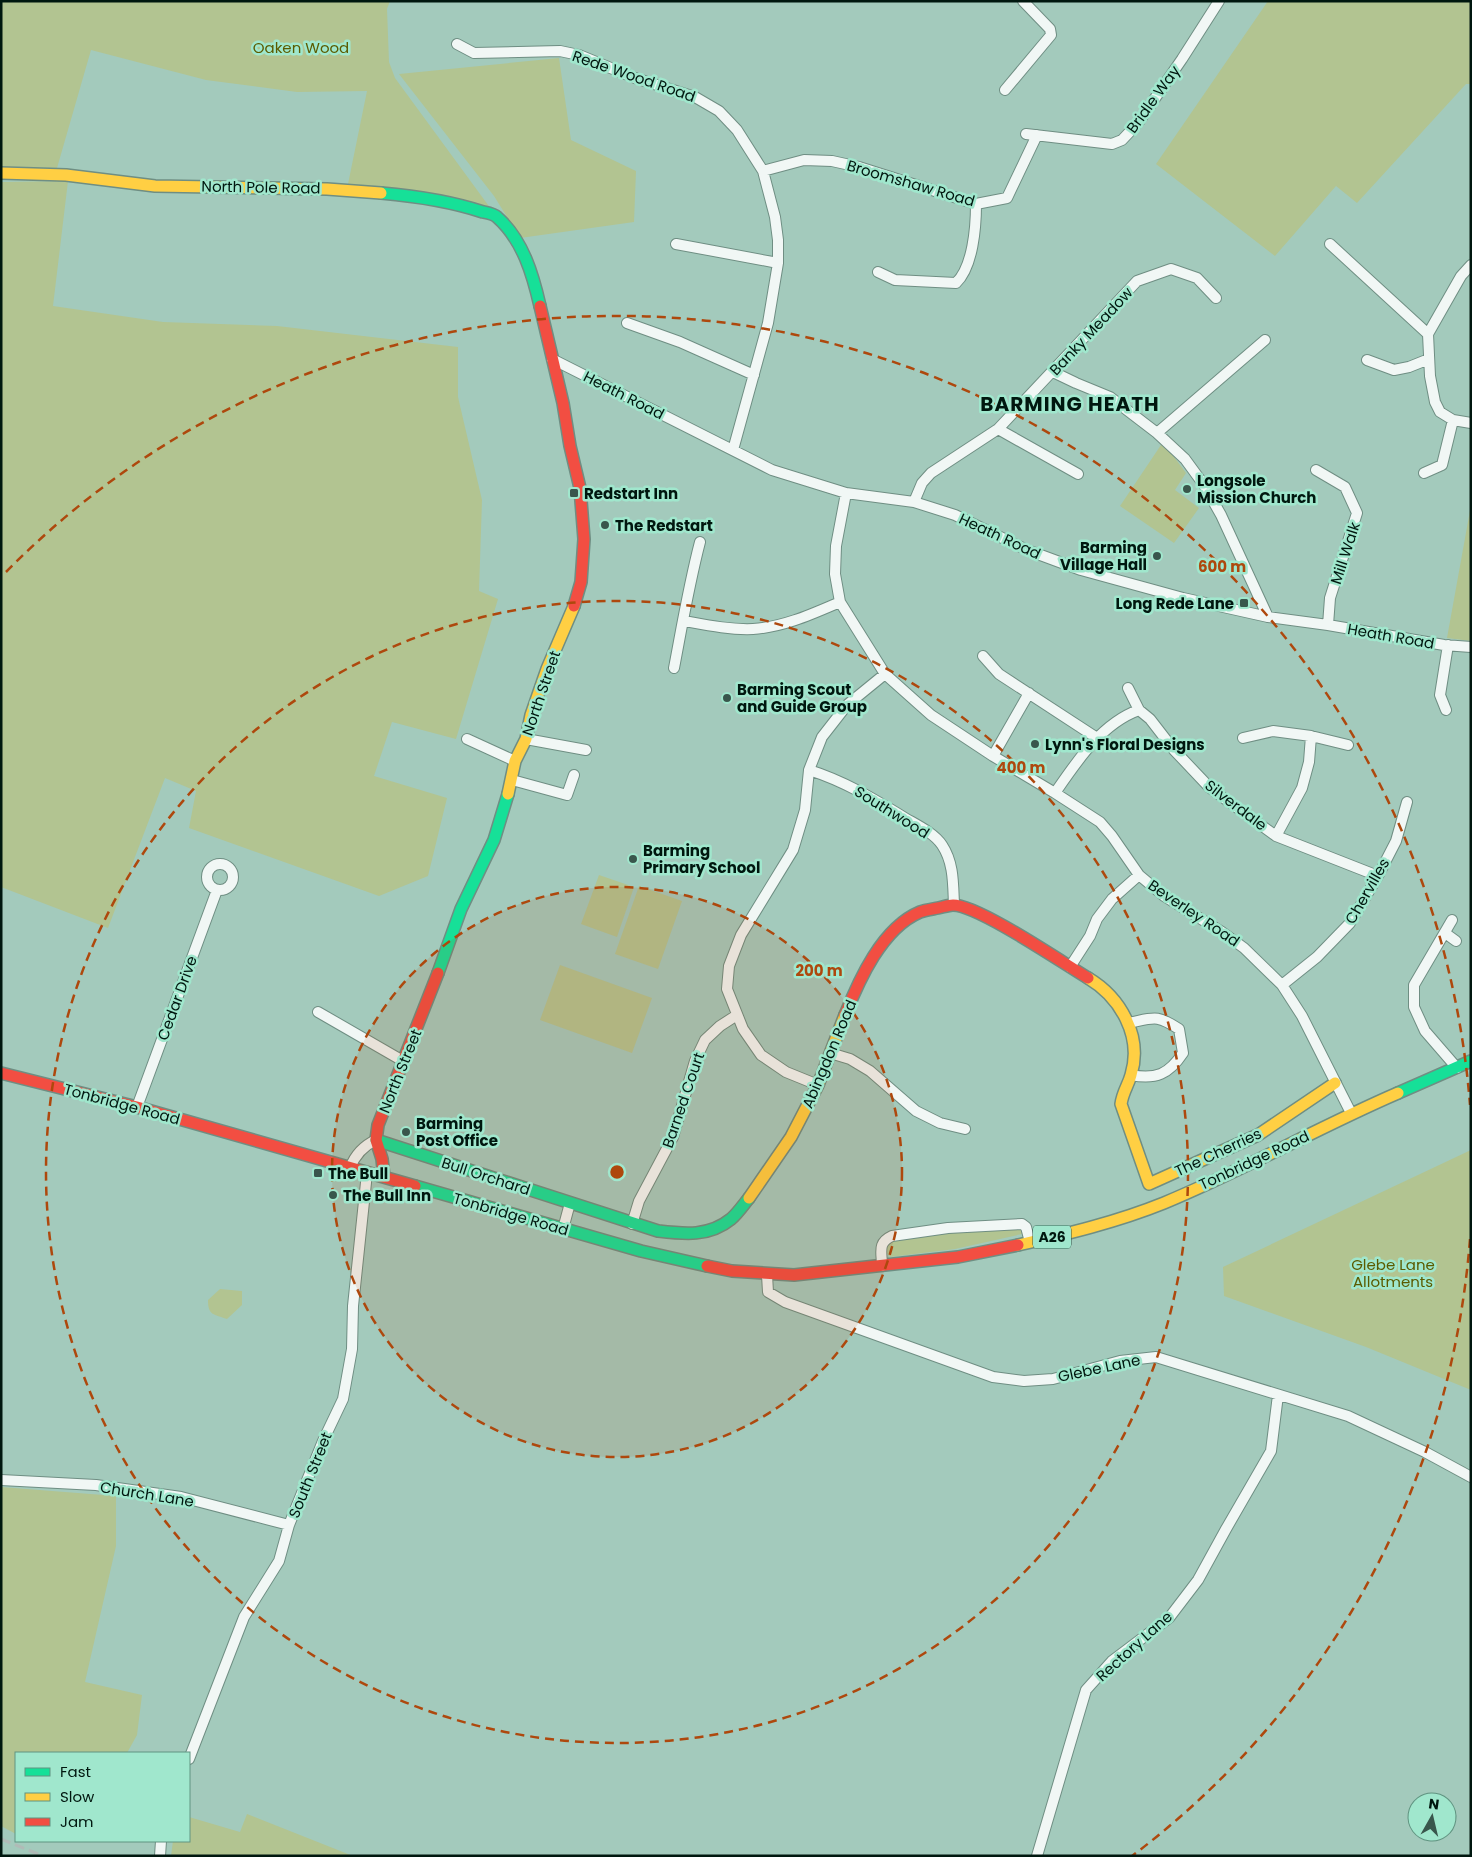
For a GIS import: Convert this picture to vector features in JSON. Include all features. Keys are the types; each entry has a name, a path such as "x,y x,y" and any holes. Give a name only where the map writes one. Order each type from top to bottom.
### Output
{"street":[{"path":"1005,90 1051,34 1050,30 1023,1"},
{"name":"Bridle Way","path":"1026,134 1112,144 1122,140 1143,116 1219,1"},
{"name":"Rede Wood Road","path":"457,44 474,53 560,52 579,55 635,78 696,97 719,111 737,130 763,171 775,217 778,263 768,323 733,450"},
{"name":"Broomshaw Road","path":"763,171 804,160 832,161 859,167 976,204 1007,198 1037,135"},
{"name":"North Pole Road","path":"1,174 66,175 155,186 327,189 414,196 466,206 496,216 510,232"},
{"path":"878,272 894,280 956,283 963,277 974,238 976,204"},
{"name":"North Street","path":"384,1177 382,1159 376,1140 378,1125 461,909 494,840 512,780 515,761 526,739 538,693 578,598 583,565 584,518 580,488 552,358 533,277 524,255 510,232"},
{"path":"676,244 778,263"},
{"path":"1330,244 1428,334"},
{"path":"1471,265 1461,276 1428,334 1430,376 1435,402 1440,412 1453,420 1471,423"},
{"name":"Banky Meadow","path":"914,502 922,483 931,473 998,429 1137,281 1171,268 1197,278 1216,298"},
{"path":"627,323 680,342 754,375"},
{"path":"1157,433 1265,340"},
{"name":"Heath Road","path":"552,358 772,470 846,493 914,502 954,515 1027,550 1081,570 1149,590 1268,618 1471,647"},
{"path":"1367,360 1394,370 1409,368 1429,359"},
{"path":"1053,372 1076,384 1110,397 1157,433 1185,460 1204,485 1221,515 1268,618"},
{"path":"1424,473 1442,465 1453,420"},
{"path":"998,429 1078,474"},
{"name":"Mill Walk","path":"1316,470 1345,487 1358,513 1330,598 1328,626"},
{"name":"Beverley Road","path":"846,493 835,555 834,574 840,602 886,674 931,715 1100,822 1139,875 1164,896 1244,948 1282,985 1302,1016 1351,1113"},
{"path":"674,672 684,621 687,593 700,542"},
{"path":"684,621 752,629 777,626 798,620 840,602"},
{"path":"1446,710 1440,695 1448,645"},
{"path":"983,656 998,674 1097,738"},
{"path":"818,1085 786,1072 761,1055 737,1015 727,989 729,966 740,935 793,850 805,810 810,770 822,737 848,705 886,674"},
{"name":"Silverdale","path":"1128,688 1139,710 1150,719 1174,750 1210,788 1276,836 1378,876"},
{"path":"993,756 1029,693"},
{"path":"1055,793 1078,760 1097,738 1128,714 1139,710"},
{"path":"1243,738 1273,731 1311,736 1348,745"},
{"path":"1276,836 1302,788 1309,762 1311,736"},
{"path":"467,738 515,761"},
{"path":"526,739 586,750"},
{"name":"Southwood","path":"810,770 836,779 866,794 923,828 942,844 951,864 954,905"},
{"path":"512,780 567,795 574,775"},
{"name":"Chervilles","path":"1282,985 1318,958 1350,924 1396,841 1407,802"},
{"path":"1070,967 1090,936 1097,919 1112,899 1139,875"},
{"name":"Cedar Drive","path":"137,1107 217,890"},
{"path":"954,905 970,909 999,924 1101,986 1117,1004 1128,1023 1134,1047 1131,1075 1146,1078 1165,1073 1176,1064 1183,1053 1179,1029 1157,1017 1128,1023"},
{"name":"Abingdon Road","path":"570,1203 632,1224 688,1236 710,1231 731,1219 750,1197 783,1150 818,1085 865,972 883,942 898,926 920,912 954,905"},
{"path":"1452,920 1414,985 1414,1008 1425,1031 1457,1068"},
{"path":"1445,933 1456,941"},
{"path":"318,1012 403,1061"},
{"name":"Barned Court","path":"632,1224 639,1201 673,1137 695,1061 705,1040 720,1026 737,1015"},
{"path":"830,1053 850,1059 870,1071 916,1111 940,1123 965,1129"},
{"name":"Tonbridge Road","path":"1,1073 137,1107 641,1251 732,1271 794,1275 958,1257 1094,1226 1163,1203 1266,1156 1351,1113 1471,1061"},
{"name":"The Cherries","path":"1131,1075 1122,1091 1121,1104 1149,1184 1258,1135 1335,1083"},
{"path":"350,1168 360,1151 376,1140"},
{"name":"Bull Orchard","path":"376,1140 570,1203"},
{"name":"South Street","path":"190,1756 244,1617 279,1561 290,1525 323,1442 343,1399 352,1349 353,1306 367,1173"},
{"path":"563,1229 570,1203"},
{"path":"882,1266 882,1243 892,1236 948,1228 1022,1224 1026,1227 1030,1242"},
{"name":"Glebe Lane","path":"767,1274 768,1292 785,1302 993,1377 1024,1381 1053,1379 1120,1361 1156,1357 1348,1416 1425,1452 1471,1478"},
{"name":"Rectory Lane","path":"1037,1856 1086,1690 1112,1661 1169,1618 1198,1580 1271,1451 1278,1395"},
{"name":"Church Lane","path":"1,1480 96,1485 181,1497 290,1525"},
{"path":"160,1856 161,1842"}],"green space":[{"name":"Oaken Wood","path":"1,1 390,1 387,9 389,62 395,78 491,209 348,184 367,91 297,92 206,80 91,50 57,168 1,167"},
{"path":"1268,1 1471,1 1471,84 1466,84 1357,203 1336,186 1275,256 1156,164"},
{"path":"559,58 571,140 636,171 634,222 520,238 494,196 399,74"},
{"path":"68,181 53,306 163,322 277,326 458,347 458,397 482,500 479,591 498,599 456,739 392,722 374,776 447,798 428,876 379,896 189,828 196,791 165,778 108,928 1,887 1,182"},
{"path":"1163,442 1186,473 1175,490 1199,508 1174,543 1120,506"},
{"path":"1471,505 1471,641 1447,638"},
{"path":"599,875 634,887 617,937 581,924"},
{"path":"639,886 682,901 658,969 615,954"},
{"path":"560,965 652,998 632,1053 540,1020"},
{"name":"Glebe Lane Allotments","path":"1471,1150 1471,1390 1366,1347 1224,1296 1223,1267"},
{"path":"1021,1228 1022,1234 955,1249 890,1257 885,1251 886,1243 889,1241 939,1233"},
{"path":"220,1289 242,1291 242,1305 227,1319 213,1314 209,1309 208,1300"},
{"path":"1,1487 116,1496 116,1546 85,1682 142,1695 137,1735 128,1752 15,1752 15,1833 1,1826"},
{"path":"247,1814 353,1856 171,1856 173,1842 190,1842 190,1817 240,1832"}],"railway":[{"path":"1,1839 43,1856"}],"traffic: fast":[{"path":"381,193 420,197 496,216 514,236 526,258 540,306"},
{"path":"438,973 461,909 494,840 508,794"},
{"path":"1398,1093 1471,1061"},
{"path":"376,1140 658,1231 696,1233 714,1229 731,1219 749,1198"},
{"path":"415,1186 641,1251 707,1266"}],"traffic: slow":[{"path":"1,173 66,175 155,186 327,189 381,193"},
{"path":"508,794 515,761 526,739 531,715 547,669 574,606"},
{"path":"1088,978 1100,986 1119,1007 1131,1032 1134,1060 1121,1104 1149,1184 1258,1135 1335,1083"},
{"path":"749,1198 791,1137 818,1085 845,1015"},
{"path":"1018,1245 1110,1222 1164,1203 1223,1177 1398,1093"}],"traffic: jam":[{"path":"540,306 563,403 570,446 580,488 584,539 581,582 574,606"},
{"path":"845,1015 865,971 883,942 894,930 920,912 950,905 981,914 1000,924 1088,978"},
{"path":"384,1177 382,1159 376,1140 378,1125 438,973"},
{"path":"1,1073 137,1107 415,1186"},
{"path":"707,1266 732,1271 794,1275 958,1257 1018,1245"}],"place":[{"name":"Longsole Mission Church","path":"1187,489"},
{"name":"Redstart Inn","path":"574,493"},
{"name":"The Redstart","path":"605,525"},
{"name":"Barming Village Hall","path":"1157,556"},
{"name":"Long Rede Lane","path":"1244,603"},
{"name":"Barming Scout and Guide Group","path":"727,698"},
{"name":"Lynn's Floral Designs","path":"1035,744"},
{"name":"Barming Primary School","path":"633,859"},
{"name":"Barming Post Office","path":"406,1132"},
{"name":"The Bull","path":"318,1173"},
{"name":"The Bull Inn","path":"333,1195"}],"district":[{"name":"BARMING HEATH","path":"1070,404"}]}
